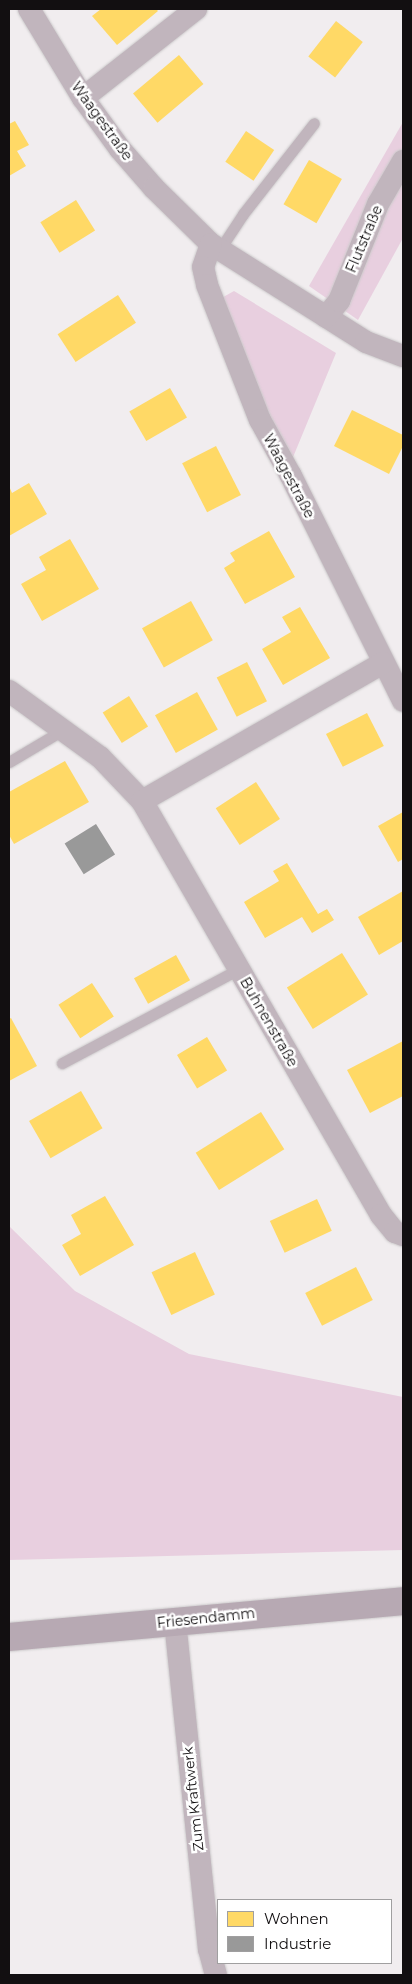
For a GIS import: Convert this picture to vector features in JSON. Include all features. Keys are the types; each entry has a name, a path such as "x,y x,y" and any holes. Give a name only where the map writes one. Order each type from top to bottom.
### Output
{"main road":[{"name":"Friesendamm","path":"9,1637 403,1601"}],"street":[{"name":"Waagestraße","path":"29,9 83,98 120,149 154,188 216,246 366,342 403,356"},
{"path":"83,98 196,9"},
{"name":"Flutstraße","path":"326,317 339,301 378,204 403,161"},
{"name":"Waagestraße","path":"216,246 203,267 207,285 260,420 291,476 382,663 403,701"},
{"path":"142,801 382,663"},
{"name":"Buhnenstraße","path":"9,691 100,757 142,801 381,1215 395,1232 403,1235"},
{"name":"Zum Kraftwerk","path":"175,1621 209,1949 216,1975"}],"lane":[{"path":"216,246 314,123"},
{"path":"9,762 63,730"},
{"path":"62,1063 239,969"}],"shaded area":[{"path":"403,122 403,238 358,320 309,286"},
{"path":"234,291 336,353 291,462 218,300"},
{"path":"9,1226 75,1291 189,1354 403,1397 403,1550 9,1560"}],"building: Wohnen":[{"path":"101,9 156,9 158,11 117,45 92,16"},
{"path":"336,21 363,42 335,77 308,56"},
{"path":"179,55 203,84 157,123 133,94"},
{"path":"15,121 29,145 17,151 26,166 9,176 9,124"},
{"path":"246,131 274,150 253,181 225,162"},
{"path":"309,160 342,179 316,223 284,204"},
{"path":"76,200 95,231 59,253 40,222"},
{"path":"118,295 136,323 76,362 58,334"},
{"path":"170,388 187,417 146,441 129,412"},
{"path":"352,410 403,435 403,446 389,474 334,446"},
{"path":"216,446 241,495 207,512 182,463"},
{"path":"29,483 47,514 9,536 9,486 12,493"},
{"path":"269,531 295,577 245,604 224,568 235,561 230,553"},
{"path":"70,539 99,589 42,621 21,584 46,570 39,557"},
{"path":"191,601 213,640 164,668 142,628"},
{"path":"300,607 330,658 283,685 262,649 291,632 282,617"},
{"path":"247,662 267,701 237,717 217,677"},
{"path":"197,692 218,730 176,753 155,715"},
{"path":"129,696 148,727 122,743 103,712"},
{"path":"367,713 384,746 343,767 326,734"},
{"path":"65,761 89,802 14,844 9,835 9,792"},
{"path":"256,782 280,819 240,845 216,808"},
{"path":"403,812 403,859 398,862 378,826"},
{"path":"287,863 318,914 327,909 334,920 312,933 302,917 265,938 244,902 279,881 273,871"},
{"path":"403,891 403,941 379,955 358,917"},
{"path":"342,953 368,995 313,1029 287,987"},
{"path":"176,955 190,980 148,1004 134,978"},
{"path":"92,983 114,1017 80,1038 58,1005"},
{"path":"11,1018 37,1066 9,1081 9,1019"},
{"path":"207,1037 227,1070 197,1088 177,1055"},
{"path":"403,1041 403,1096 370,1113 347,1070"},
{"path":"81,1091 102,1128 51,1158 29,1121"},
{"path":"261,1112 284,1149 219,1190 196,1153"},
{"path":"105,1196 134,1245 80,1276 62,1245 81,1234 71,1215"},
{"path":"317,1199 332,1231 285,1253 270,1221"},
{"path":"195,1252 215,1295 171,1315 151,1272"},
{"path":"356,1267 373,1300 322,1326 305,1293"}],"building: Industrie":[{"path":"96,824 115,855 84,874 65,844"}]}
